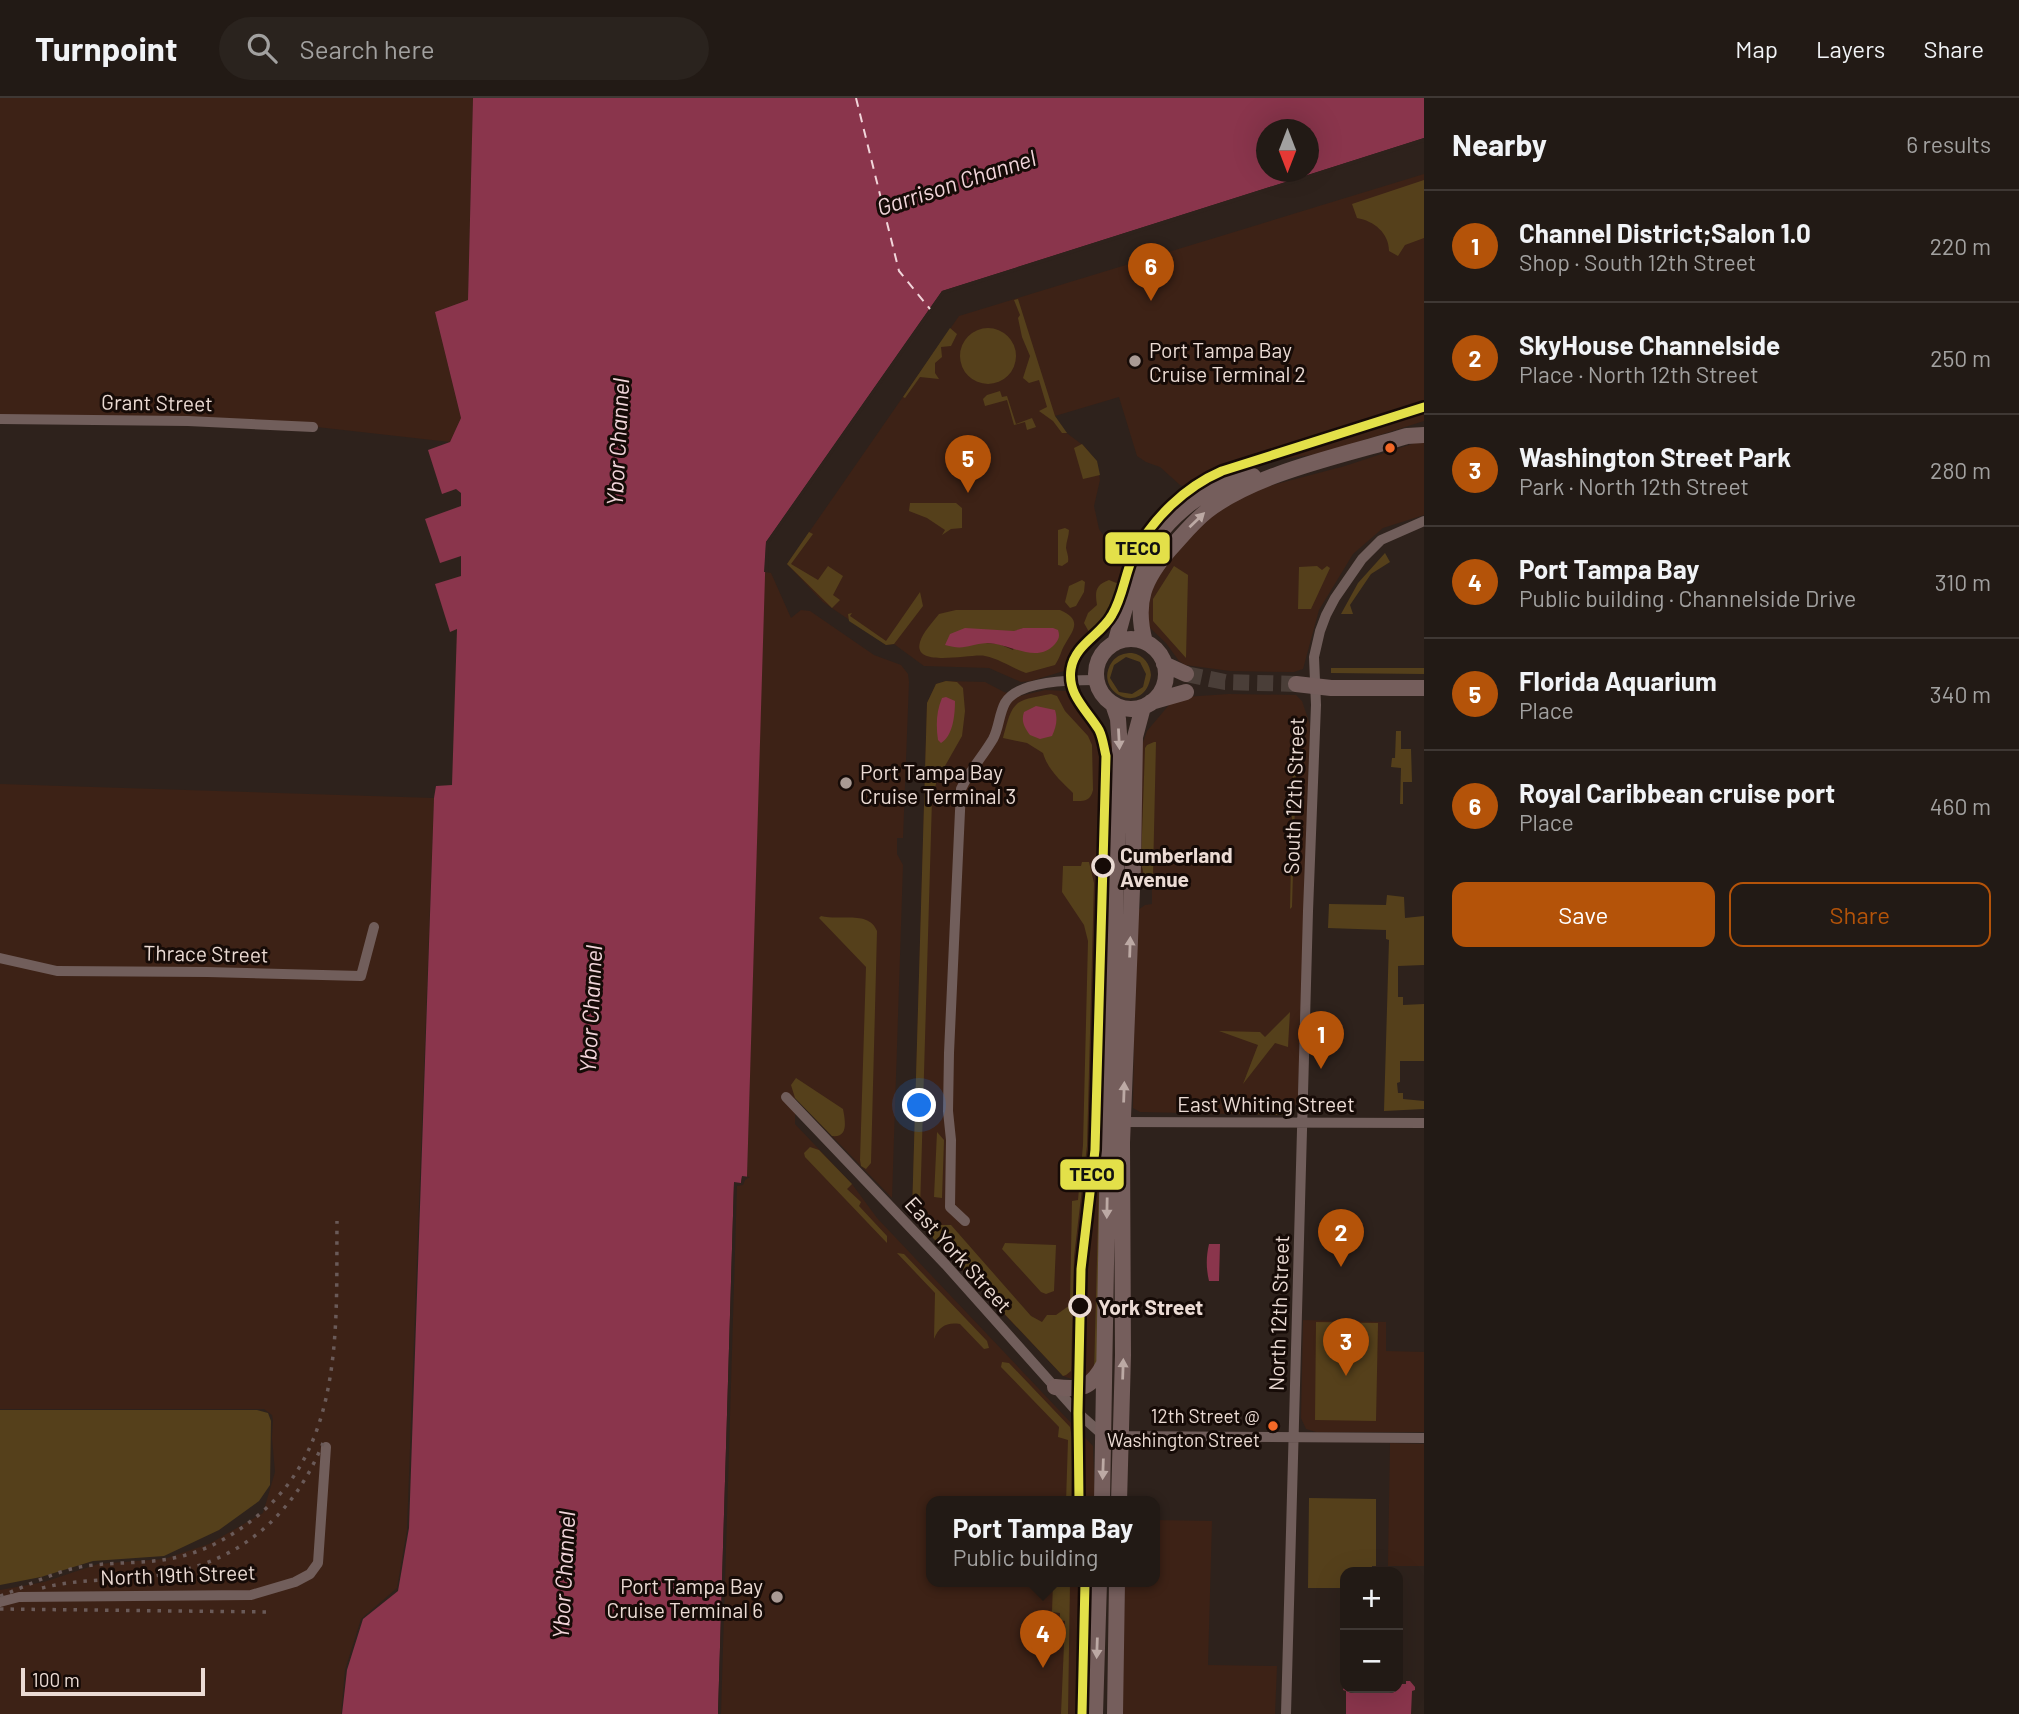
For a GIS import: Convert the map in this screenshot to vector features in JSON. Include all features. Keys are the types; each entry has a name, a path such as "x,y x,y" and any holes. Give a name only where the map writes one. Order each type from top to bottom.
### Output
{"main road":[{"path":"1407,436 1424,426"},
{"path":"1145,642 1142,599 1152,570 1192,524 1208,510 1266,478 1407,436 1424,435"},
{"path":"1115,643 1130,591 1143,559 1154,541 1181,511 1213,488 1251,476 1266,478"},
{"path":"1102,1496 1105,1362 1116,1122 1133,864 1135,737 1147,704 1164,685 1164,664 1154,648 1145,642 1124,639 1101,654 1096,680 1099,690 1113,704 1122,708 1147,704 1186,692"},
{"path":"1164,664 1186,674"},
{"path":"1296,684 1314,687 1424,688"},
{"path":"1113,704 1118,719 1120,749 1116,1122 1124,1322 1119,1496"},
{"path":"1055,1387 1078,1389 1090,1384 1105,1362"},
{"path":"1095,1714 1099,1587"},
{"path":"1115,1714 1117,1587"}],"street":[{"name":"Grant Street","path":"0,419 188,421 313,427"},
{"name":"South 12th Street","path":"1302,1122 1316,705 1314,657 1320,631 1348,577 1374,545 1394,533 1424,521"},
{"path":"965,1221 950,1207 951,1140 948,1111 951,981 961,789 994,738 1001,713 1010,697 1021,690 1045,683 1096,680"},
{"name":"Thrace Street","path":"0,958 57,971 361,976 374,927"},
{"name":"East York Street","path":"786,1097 946,1265 1089,1425 1104,1436"},
{"name":"East Whiting Street","path":"1116,1122 1424,1123"},
{"name":"North 12th Street","path":"1286,1714 1302,1122"},
{"path":"1104,1436 1424,1438"},
{"name":"North 19th Street","path":"0,1602 19,1597 251,1595 295,1582 310,1574 318,1563 326,1447"}],"shaded area":[{"path":"0,98 473,98 468,300 435,312 461,418 450,442 299,425 0,418"},
{"path":"1424,174 1424,421 1323,453 1273,461 1217,479 1195,490 1180,485 1160,467 1137,456 1119,397 1055,416 1064,431 1084,446 1097,462 1100,480 1094,506 1099,529 1106,539 1130,555 1134,564 1112,628 1094,640 1067,670 1021,682 989,668 924,666 894,644 886,645 823,602 787,564 959,316"},
{"path":"1424,180 1424,238 1405,245 1398,256 1389,251 1386,239 1379,229 1357,218 1352,204"},
{"path":"1018,299 1055,416 1067,433 1062,433 1053,421 1039,411 1047,407 1039,380 1029,383 1023,378 1030,356 1022,337 1018,318 1020,315 1014,300"},
{"path":"950,328 957,334 951,346 941,347 942,357 935,363 935,373 939,379 920,377 905,398 903,397"},
{"path":"988,328 1003,333 1011,341 1016,356 1011,371 1003,379 988,384 973,379 965,371 960,356 965,341 973,333"},
{"path":"1000,391 1002,397 1007,396 1016,424 1032,418 1036,427 1027,430 1025,422 1014,425 1007,400 985,406 983,399 987,395"},
{"path":"1424,440 1424,515 1383,528 1353,554 1319,610 1303,669 1294,672 1230,671 1185,665 1148,626 1146,594 1186,535 1243,493 1345,466"},
{"path":"1082,444 1097,461 1100,475 1083,479 1074,448"},
{"path":"910,503 956,503 962,508 962,528 951,529 942,535 945,530 927,518 909,511"},
{"path":"1058,530 1069,530 1066,548 1068,562 1062,566 1058,565"},
{"path":"809,532 813,534 791,564 818,580 828,566 843,576 833,595 840,600 832,608 787,564"},
{"path":"1385,553 1390,562 1371,574 1350,605 1353,614 1341,614 1358,583"},
{"path":"1174,566 1188,575 1186,658 1153,621 1153,599"},
{"path":"1317,566 1322,570 1327,566 1330,568 1311,609 1298,609 1299,567"},
{"path":"764,572 771,573 791,618 801,610 810,611 874,655 901,665 908,674 909,682 903,838 897,838 897,854 903,865 892,1198 795,1098 795,1124 852,1184 877,1218 1093,1446 1095,1496 926,1496 926,1587 1093,1587 1090,1714 718,1714 734,1182 747,1176"},
{"path":"1082,580 1085,582 1084,592 1076,606 1070,608 1065,602 1069,586"},
{"path":"1109,580 1119,584 1114,599 1104,617 1089,632 1084,623 1088,613 1097,605 1096,593 1099,587"},
{"path":"920,592 923,606 894,644 886,645 849,621 848,614 852,613 850,616 886,641"},
{"path":"956,610 1060,610 1072,618 1074,628 1055,665 1026,673 985,656 934,658 925,655 920,650 920,642 939,614","holes":["1023,628 1013,650 999,644 986,643"]},
{"path":"1129,653 1143,658 1151,675 1147,688 1139,696 1130,698 1114,691 1108,683 1107,673 1114,660","holes":["1126,657 1140,662 1146,674 1143,687 1132,694 1119,692 1110,678 1114,665"]},
{"path":"1331,668 1424,668 1424,674 1331,673"},
{"path":"946,681 985,682 1004,692 1020,696 1045,690 1069,691 1080,697 1101,720 1112,744 1094,1372 1077,1381 1063,1376 947,1254 912,1213 927,703 936,684"},
{"path":"957,682 963,688 965,711 962,736 937,780 932,799 920,1210 915,1217 912,1213 927,703 936,684"},
{"path":"1051,694 1057,696 1065,711 1088,736 1092,745 1093,790 1086,800 1073,801 1073,793 1052,770 1043,753 1027,743 1003,738 1009,716 1016,704 1029,698"},
{"path":"1229,694 1296,695 1302,701 1310,725 1298,1101 1291,1111 1281,1115 1140,1112 1133,1108 1138,910 1152,904 1152,876 1141,873 1138,868 1142,745 1147,731 1169,705 1184,697"},
{"path":"1396,731 1401,731 1401,749 1411,749 1412,782 1403,782 1403,804 1400,804 1401,768 1391,767 1392,758 1395,758"},
{"path":"1154,742 1153,875 1144,875 1141,863 1145,748"},
{"path":"1293,766 1296,768 1290,909"},
{"path":"1110,770 1099,1360 1094,1372"},
{"path":"0,784 434,798 407,1530 397,1588 361,1619 345,1670 341,1714 0,1714 0,1590 44,1582 98,1564 164,1559 209,1544 263,1513 275,1472 272,1415 264,1409 0,1409"},
{"path":"1082,862 1089,862 1094,883 1087,1146 1074,1257 1071,1371 1063,1376 933,1238 933,1225 951,1225 1031,1316 1042,1322 1047,1315 1056,1315 1070,1305 1072,1201 1078,1200 1083,1145 1088,941 1084,925 1062,892 1063,866 1081,866"},
{"path":"1387,895 1404,897 1405,918 1424,916 1424,965 1398,966 1398,997 1403,997 1403,1005 1424,1004 1424,1061 1400,1061 1400,1082 1397,1083 1398,1093 1403,1093 1403,1099 1424,1101 1424,1109 1384,1111 1389,940 1386,939 1386,930 1328,928 1329,904 1386,905"},
{"path":"819,918 861,918 868,920 877,931 871,1163 866,1169 861,1166 860,1160 866,967"},
{"path":"1290,1012 1288,1047 1275,1043 1243,1084 1258,1045 1219,1031 1260,1032 1265,1037"},
{"path":"796,1078 843,1109 845,1127 841,1134 832,1136 795,1098 791,1085"},
{"path":"1231,1107 1287,1108 1287,1113 1231,1113"},
{"path":"937,1132 944,1140 942,1198 934,1197"},
{"path":"810,1147 819,1150 852,1184 847,1189 861,1202 859,1206 887,1236 887,1243 805,1157 804,1153"},
{"path":"1005,1243 1056,1245 1054,1291 1046,1294 1041,1292 1002,1249"},
{"path":"897,1253 904,1254 987,1341 989,1348 984,1349 960,1324 944,1326 934,1339 935,1293"},
{"path":"1303,1320 1386,1322 1386,1351 1424,1352 1424,1432 1316,1432 1306,1429 1301,1418"},
{"path":"1316,1322 1378,1323 1376,1421 1315,1420"},
{"path":"1002,1362 1009,1363 1070,1427 1073,1443 1071,1496 1066,1496 1068,1440 1058,1437 1059,1427 1001,1367"},
{"path":"0,1410 257,1410 268,1413 271,1421 270,1485 259,1501 219,1530 164,1556 93,1561 41,1577 0,1585"},
{"path":"1390,1443 1424,1444 1424,1566 1388,1566"},
{"path":"1309,1498 1376,1499 1376,1566 1340,1567 1340,1588 1308,1588"},
{"path":"1160,1520 1212,1521 1208,1665 1277,1666 1275,1714 1121,1714 1125,1587 1160,1587"},
{"path":"1053,1587 1070,1587 1068,1714 1061,1714 1065,1621 1060,1620 1060,1613 1052,1612"}],"water":[{"path":"473,98 1424,98 1424,138 1319,171 1319,119 1256,119 1256,182 1285,182 942,291 766,542 747,1177 742,1177 741,1183 734,1183 718,1714 342,1714 347,1670 363,1619 398,1591 409,1528 434,798 436,786 452,785 457,629 450,632 435,584 461,576 461,556 440,563 425,519 461,506 461,493 456,489 442,494 428,450 450,442 461,418 435,312 468,300"},
{"path":"965,628 1014,631 1023,628 1053,628 1058,630 1059,636 1055,644 1040,653 987,643 962,647 945,645 950,634"},
{"path":"942,698 955,701 954,712 951,730 941,743 937,735 938,714"},
{"path":"1036,706 1055,710 1056,723 1052,736 1040,739 1030,735 1026,729 1024,712"},
{"path":"1209,1244 1220,1244 1219,1281 1209,1281"},
{"path":"1406,1681 1410,1681 1415,1687 1412,1691 1411,1714 1346,1714 1346,1693 1403,1693 1403,1684 1406,1684"}],"pier":[{"path":"1424,138 1424,142 1319,175 1319,171"},
{"path":"1285,182 1298,182 944,294 769,543 768,572 764,572 766,542 942,291"},
{"path":"742,1176 750,1177 743,1185 737,1186 721,1714 718,1714 734,1182 741,1183"}],"ferry route":[{"path":"856,98 899,271 930,309"}],"tunnel":[{"path":"1186,674 1225,682 1296,684"}],"railway":[{"path":"0,1596 75,1568 158,1561 196,1552 240,1529 285,1488 306,1455 320,1419 330,1381 336,1300 337,1221"},
{"path":"42,1588 74,1582 170,1573 221,1556 244,1544 282,1511 298,1490 323,1443"},
{"path":"0,1609 268,1612"}],"transit line":[{"name":"TECO","path":"1079,1496 1081,1269 1095,1150 1106,756 1099,730 1072,687 1073,660 1112,615 1134,554 1151,528 1171,505 1195,486 1222,471 1424,407"},
{"name":"TECO","path":"1082,1714 1085,1587"}],"place":[{"name":"Royal Caribbean cruise port","path":"1151,301"},
{"name":"Port Tampa Bay Cruise Terminal 2","path":"1135,361"},
{"name":"Florida Aquarium","path":"968,493"},
{"name":"Port Tampa Bay Cruise Terminal 3","path":"846,783"},
{"name":"Cumberland Avenue","path":"1103,866"},
{"name":"Channel District;Salon 1.0","path":"1321,1069"},
{"name":"SkyHouse Channelside","path":"1341,1267"},
{"name":"York Street","path":"1080,1306"},
{"name":"Washington Street Park","path":"1346,1376"},
{"name":"12th Street @ Washington Street","path":"1273,1426"},
{"name":"Port Tampa Bay Cruise Terminal 6","path":"777,1597"},
{"name":"Port Tampa Bay","path":"1043,1668"}],"water label":[{"name":"Garrison Channel","path":"956,182"},
{"name":"Ybor Channel","path":"617,442"},
{"name":"Ybor Channel","path":"590,1009"},
{"name":"Ybor Channel","path":"563,1575"}]}
